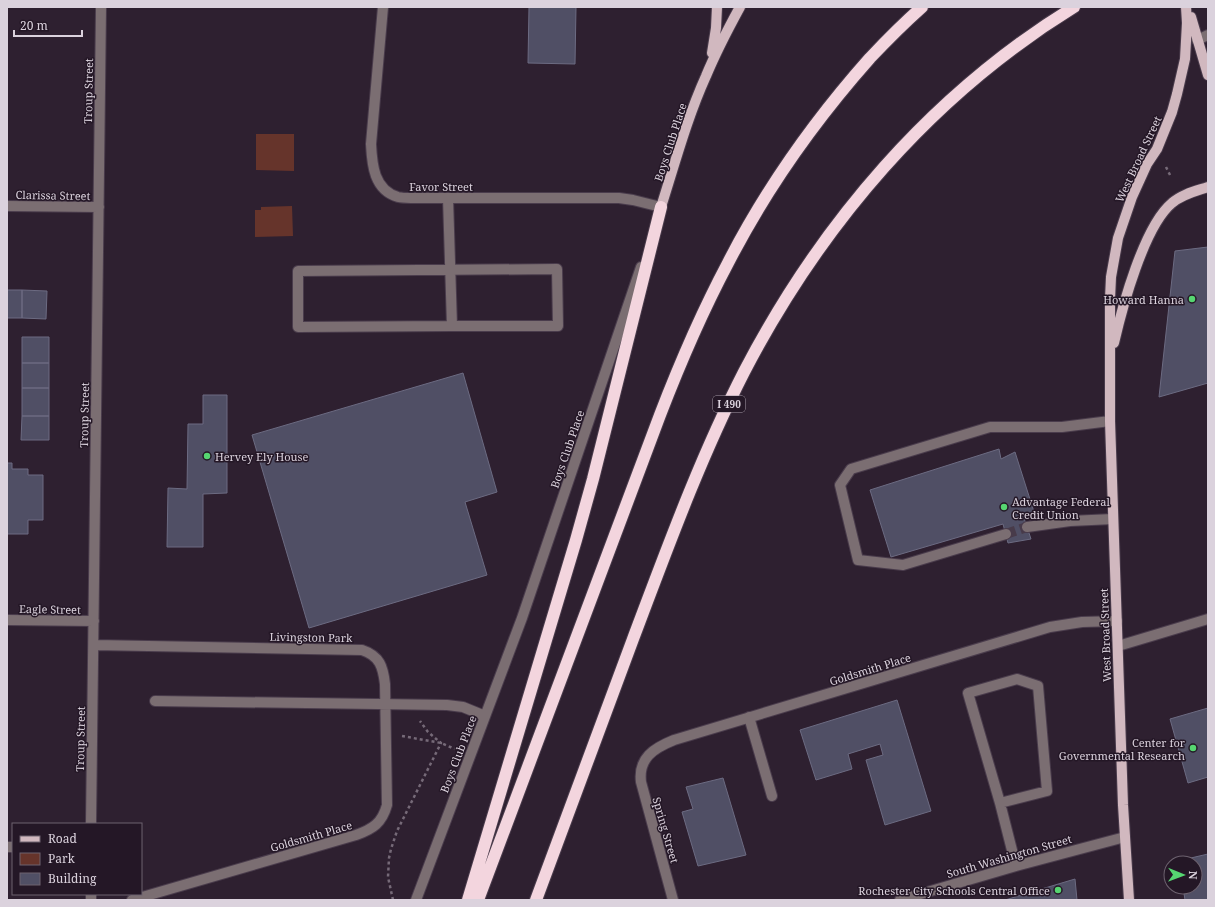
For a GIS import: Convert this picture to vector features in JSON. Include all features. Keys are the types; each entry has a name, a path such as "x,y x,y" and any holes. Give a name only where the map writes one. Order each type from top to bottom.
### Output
{"highway":[{"path":"478,900 660,415 692,337 728,262 770,190 818,121 871,57 922,7"},
{"name":"I 490","path":"536,900 650,593 692,486 743,374 783,302 838,223 907,142 965,87 998,60 1074,7"},
{"path":"468,900 590,491 661,207"}],"main road":[{"path":"705,77 713,50 718,7"},
{"name":"Boys Club Place","path":"661,207 691,113 705,77 723,37 740,7"},
{"path":"1187,7 1208,75"},
{"name":"West Broad Street","path":"1130,900 1125,837 1110,421 1109,369 1111,277 1118,238 1132,197 1166,129 1174,106 1185,59 1187,7"},
{"name":"West Broad Street","path":"1109,369 1116,334 1127,294 1142,252 1157,220 1172,202 1187,194 1208,187"}],"street":[{"name":"Troup Street","path":"91,823 101,7"},
{"name":"Favor Street","path":"383,7 371,144 372,164 378,183 387,191 398,197 411,198 612,198 633,200 661,207"},
{"path":"1197,40 1208,35"},
{"path":"448,198 452,326"},
{"name":"Clarissa Street","path":"7,206 99,207"},
{"name":"Boys Club Place","path":"416,900 533,586 661,207"},
{"path":"557,269 558,326 452,326 298,327 298,271 557,269"},
{"path":"1006,534 903,565 858,560 840,485 851,469 990,427 1062,427 1110,421"},
{"path":"1027,527 1070,521 1113,519"},
{"path":"1118,646 1208,619"},
{"name":"Eagle Street","path":"7,620 94,621"},
{"name":"Goldsmith Place","path":"642,766 653,751 666,743 749,717 1050,627 1082,622 1117,621"},
{"name":"Livingston Park","path":"94,645 362,650 369,652 374,656 382,668 385,684 386,704"},
{"path":"1000,803 1047,791 1038,686 1018,679 968,693 1000,803 1016,866"},
{"path":"155,701 408,704 455,706 463,707 485,716"},
{"name":"Goldsmith Place","path":"132,900 356,835 377,824 382,819 387,805 386,704"},
{"path":"749,717 772,796"},
{"name":"Spring Street","path":"642,766 640,776 642,790 674,900"},
{"name":"South Washington Street","path":"900,900 1016,866 1125,837"}],"path":[{"path":"408,704 428,732 441,743"},
{"path":"386,732 441,743 470,755"},
{"path":"393,900 388,876 389,858 398,832 441,743"}],"green space":[{"path":"256,134 294,134 294,171 256,170"},
{"path":"292,206 293,236 255,237 255,210 261,210 261,207"}],"building":[{"path":"529,7 576,7 575,64 528,63"},
{"path":"1208,247 1208,383 1159,397 1175,251"},
{"path":"7,290 22,290 22,318 7,318"},
{"path":"22,290 47,291 46,319 22,318"},
{"path":"22,337 49,337 49,363 22,363"},
{"path":"22,363 49,363 49,388 22,388"},
{"path":"463,373 497,492 465,502 487,575 309,628 252,435"},
{"path":"22,388 49,388 49,416 22,416"},
{"name":"Hervey Ely House","path":"203,395 227,395 227,493 203,494 203,547 167,547 168,488 187,489 188,424 203,424"},
{"path":"22,416 49,416 49,440 21,440"},
{"path":"999,449 1001,459 1015,452 1035,515 1024,518 1031,539 1008,543 1003,524 891,557 870,490"},
{"path":"7,463 12,463 12,469 28,469 28,475 43,475 43,520 28,520 28,534 7,534"},
{"path":"897,700 931,811 885,825 866,760 883,755 880,744 848,754 852,769 816,780 800,730"},
{"name":"Center for Governmental Research","path":"1208,708 1208,777 1188,783 1170,719"},
{"path":"723,778 746,855 698,866 682,812 693,809 686,787"},
{"path":"1208,854 1208,900 1185,900 1184,895 1203,895 1203,855"},
{"name":"Rochester City Schools Central Office","path":"1075,879 1077,900 1005,900"}],"tunnel":[{"path":"1006,534 1027,527"}],"place":[{"name":"Howard Hanna","path":"1192,299"},
{"name":"Hervey Ely House","path":"207,456"},
{"name":"Advantage Federal Credit Union","path":"1004,507"},
{"name":"Center for Governmental Research","path":"1193,748"},
{"name":"Rochester City Schools Central Office","path":"1058,890"}]}
